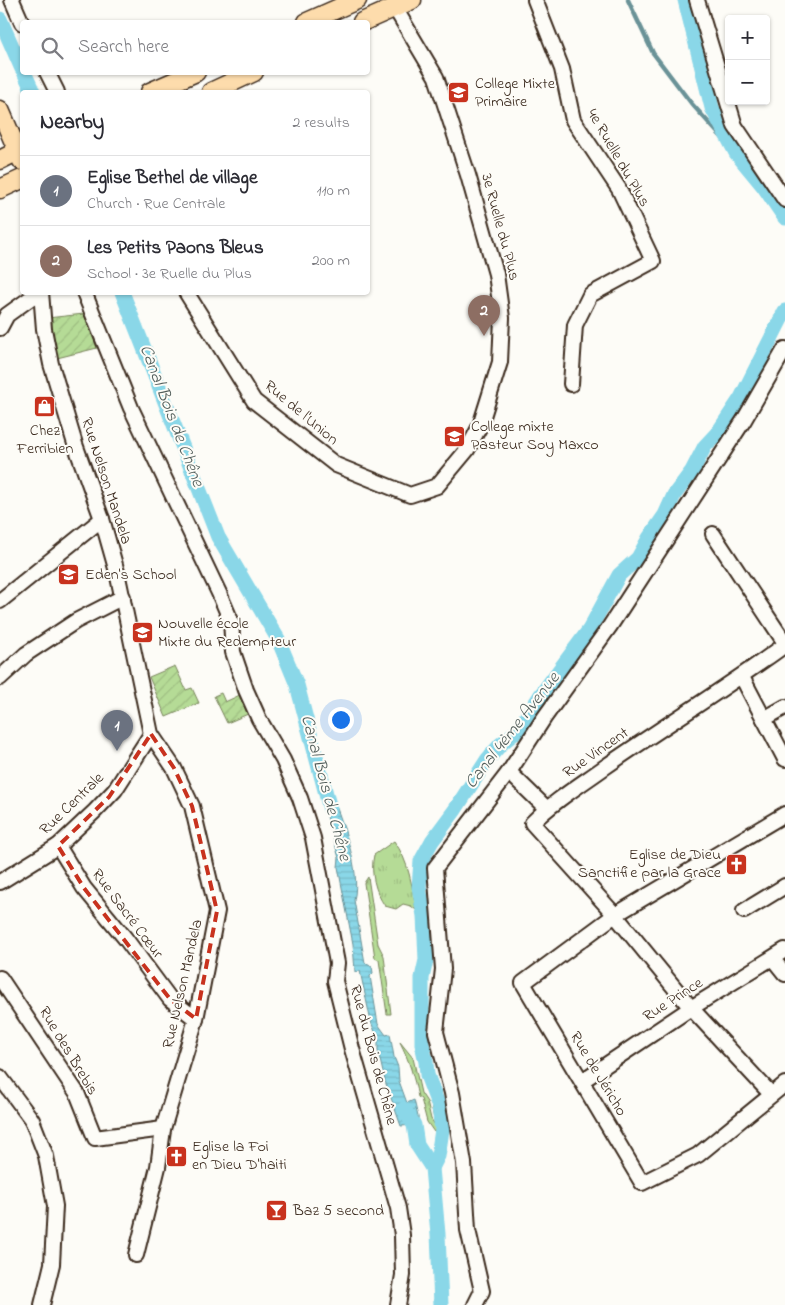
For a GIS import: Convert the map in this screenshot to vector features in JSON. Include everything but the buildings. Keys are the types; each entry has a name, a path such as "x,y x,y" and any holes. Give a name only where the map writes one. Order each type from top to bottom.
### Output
{"main road":[{"path":"312,20 357,0"},
{"path":"367,20 412,0"},
{"path":"155,90 189,75"},
{"path":"215,90 248,75"},
{"path":"0,110 20,152"},
{"path":"0,160 20,154"},
{"path":"0,189 20,184"}],"street":[{"path":"12,0 21,20"},
{"name":"4e Ruelle du Plus","path":"535,0 562,69 573,120 619,189 653,261 590,295 575,325 571,384"},
{"path":"697,0 735,126 785,200"},
{"name":"3e Ruelle du Plus","path":"395,8 436,77 468,175 496,274 502,318 500,362 480,426 467,450 437,486 410,496"},
{"path":"48,75 56,90"},
{"path":"0,328 7,315 36,295"},
{"name":"Rue Nelson Mandela","path":"40,295 44,329 51,364 75,444 102,519 123,597 152,734 174,768 192,806 217,911 196,1019 163,1129 158,1167 136,1255"},
{"name":"Rue du Bois de Chêne","path":"85,295 131,408 219,593 231,622 234,652 246,690 259,719 283,760 300,798 313,838 337,963 335,981 352,1049 398,1208 402,1235 403,1276 398,1305"},
{"name":"Rue de l'Union","path":"188,295 254,401 336,465 410,496"},
{"path":"475,1305 482,1291 468,1230 464,1163 452,1093 436,1032 443,969 435,868 509,772 544,718 610,626 744,420 785,350"},
{"path":"0,601 102,519"},
{"path":"713,534 785,644"},
{"path":"0,678 26,654 76,621 123,597"},
{"name":"Rue Vincent","path":"615,915 532,823 546,808 742,676 785,644"},
{"path":"742,676 785,759"},
{"path":"764,719 785,707"},
{"name":"Rue Centrale","path":"0,882 58,846 108,797 152,734"},
{"path":"509,772 546,808"},
{"path":"785,814 615,915 691,1008 771,1094 785,1084"},
{"name":"Rue Sacré Cœur","path":"58,846 84,888 125,938 170,999 196,1019"},
{"path":"744,911 785,886"},
{"name":"Rue de Jéricho","path":"615,915 524,982 642,1183 698,1155 771,1094"},
{"name":"Rue Prince","path":"582,1081 691,1008 785,950"},
{"path":"773,959 785,974"},
{"name":"Rue des Brebis","path":"0,978 76,1094 94,1138 163,1129"},
{"path":"0,1077 32,1120 46,1156 51,1182 55,1206 52,1264 42,1305"}],"highlighted area":[{"path":"151,734 174,768 192,806 217,911 196,1019 170,999 84,888 58,846 109,797"}],"green space":[{"path":"84,314 97,348 57,358 47,318"},
{"path":"175,666 186,690 192,688 199,703 166,717 149,677"},
{"path":"221,693 225,702 242,694 248,714 227,723 214,696"},
{"path":"394,841 406,865 416,910 411,906 403,904 396,909 385,906 376,888 373,875 374,855"},
{"path":"368,877 378,944 384,956 391,1014 387,1014 379,960 375,958 364,883"},
{"path":"400,1042 413,1058 421,1093 427,1102 431,1119 435,1125 427,1083 424,1049 428,1048 438,1131 434,1132 427,1122 411,1069"}],"water":[{"path":"329,787 353,859 356,887 354,900 365,963 372,967 373,973 370,976 378,1024 386,1035 390,1034 394,1057 398,1067 399,1081 407,1103 414,1100 419,1121 414,1125 401,1126 385,1081 378,1051 378,1039 371,1022 360,971 355,972 353,944 338,867 339,858 319,789"}],"waterway":[{"path":"628,0 653,53 691,103 736,153"},
{"name":"Canal 4ème Avenue","path":"685,0 712,108 736,153 764,187 785,218"},
{"name":"Canal Bois de Chêne","path":"0,19 20,64"},
{"name":"Canal Bois de Chêne","path":"25,75 32,90"},
{"name":"Canal Bois de Chêne","path":"123,295 218,537 278,639 297,685 330,809"},
{"name":"Canal 4ème Avenue","path":"432,1168 438,1156 442,1130 439,1107 427,1075 422,1044 422,978 426,960 424,916 419,887 421,861 432,841 455,810 487,760 501,744 517,731 540,696 589,630 619,575 638,558 665,515 674,495 692,471 705,446 719,431 741,398 785,311"},
{"name":"Canal Bois de Chêne","path":"404,1109 414,1125 417,1145 432,1168 438,1234 441,1305"}],"place":[{"name":"College Mixte Primaire","path":"459,93"},
{"name":"Les Petits Paons Bleus","path":"484,336"},
{"name":"Chez Ferribien","path":"45,407"},
{"name":"College mixte Pasteur Soy Maxco","path":"455,436"},
{"name":"Eden's School","path":"69,575"},
{"name":"Nouvelle école Mixte du Redempteur","path":"142,633"},
{"name":"Eglise Bethel de village","path":"117,751"},
{"name":"Eglise de Dieu Sanctifie par la Grace","path":"737,864"},
{"name":"Eglise la Foi en Dieu D'haiti","path":"176,1156"},
{"name":"Baz 5 second","path":"277,1211"}]}
